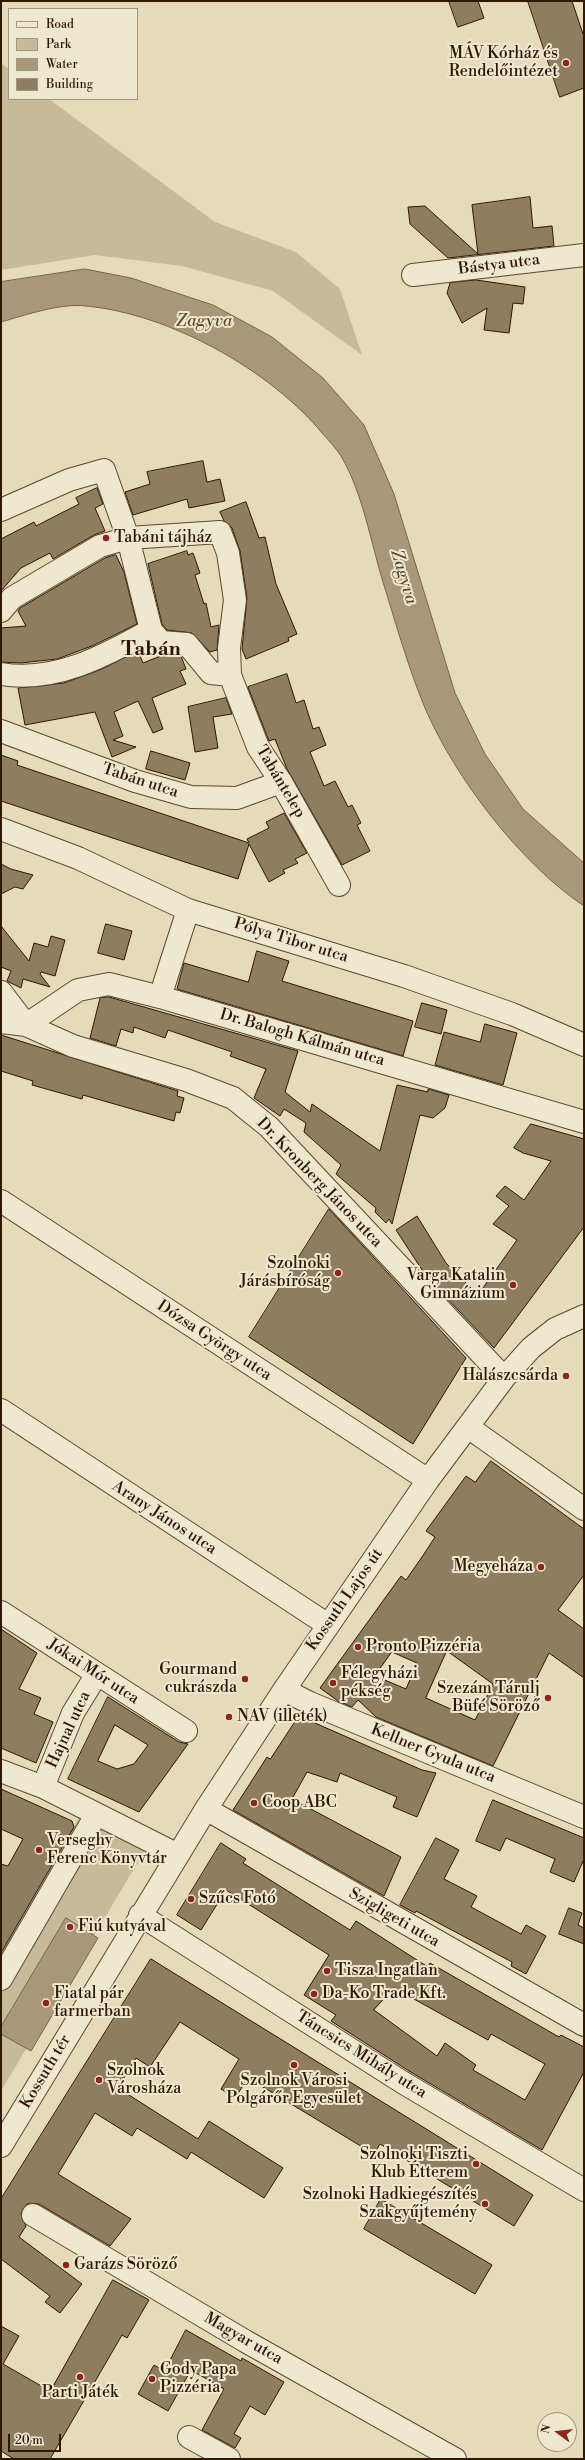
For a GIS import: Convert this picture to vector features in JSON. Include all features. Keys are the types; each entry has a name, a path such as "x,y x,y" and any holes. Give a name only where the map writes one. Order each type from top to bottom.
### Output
{"street":[{"name":"Bástya utca","path":"414,275 584,255"},
{"path":"1,510 70,480 104,470 128,538 151,630 161,642 186,644 211,673 230,675"},
{"name":"Tabántelep","path":"1,611 12,598 32,587 55,571 100,546 128,538 220,532 228,553 235,600 229,648 230,675 258,747 281,782 339,885"},
{"path":"1,674 45,675 67,671 151,630"},
{"name":"Tabán utca","path":"1,731 135,781 191,797 237,798 281,782"},
{"name":"Pólya Tibor utca","path":"1,828 78,858 188,910 404,976 512,1014 584,1045"},
{"path":"160,996 188,910"},
{"name":"Dr. Balogh Kálmán utca","path":"26,1025 78,990 109,984 160,996 584,1122"},
{"name":"Dr. Kronberg János utca","path":"1,992 26,1025"},
{"name":"Dr. Kronberg János utca","path":"1,1022 26,1025 73,1046 186,1080 233,1098 269,1127 504,1378"},
{"name":"Dózsa György utca","path":"1,1201 428,1480"},
{"path":"555,1329 584,1301"},
{"name":"Kossuth Lajos út","path":"140,1915 206,1809 284,1690 428,1480 468,1426 504,1378 532,1348 555,1329 584,1316"},
{"name":"Arany János utca","path":"1,1410 328,1625"},
{"path":"468,1426 584,1509"},
{"name":"Jókai Mór utca","path":"1,1612 186,1731"},
{"name":"Hajnal utca","path":"43,1787 73,1714 97,1674"},
{"name":"Kellner Gyula utca","path":"284,1690 310,1704 584,1817"},
{"path":"1,1771 43,1787 178,1855"},
{"name":"Szigligeti utca","path":"206,1809 584,2026"},
{"path":"1,1979 96,1815"},
{"name":"Kossuth tér","path":"1,2146 140,1915"},
{"name":"Táncsics Mihály utca","path":"140,1915 402,2082 584,2190"},
{"name":"Magyar utca","path":"33,2215 245,2342 455,2459"},
{"path":"189,2437 229,2459"}],"green space":[{"path":"1,63 8,68 8,100 50,100 215,222 296,252 340,289 362,355 273,291 182,266 95,255 1,270"},
{"path":"89,1800 156,1832 1,2091 1,1953"}],"water":[{"name":"Zagyva","path":"85,269 131,278 213,305 272,337 323,378 364,425 394,494 455,693 485,754 523,809 584,863 584,906 560,888 537,867 492,818 454,763 438,735 425,708 402,645 361,501 349,471 337,450 301,410 247,367 184,333 151,320 118,311 86,306 65,306 43,310 1,322 1,282"},
{"path":"66,1918 98,1938 31,2051 1,2034 1,2027"}],"building":[{"name":"MÁV Kórház és Rendelőintézet","path":"449,1 478,1 484,18 458,27"},
{"name":"MÁV Kórház és Rendelőintézet","path":"528,1 572,1 584,37 584,88 560,97"},
{"path":"530,197 533,228 552,226 554,246 448,258 410,224 408,207 425,206 478,254 472,205"},
{"path":"476,280 525,287 523,304 513,303 509,333 484,330 487,308 462,323 447,293 450,283"},
{"path":"203,461 207,482 220,479 225,501 189,508 187,499 133,515 125,492 150,484 147,472"},
{"path":"97,488 103,504 95,508 105,531 94,535 53,559 50,553 21,568 1,591 1,539 34,522 36,526 79,504 76,498"},
{"path":"246,502 259,538 265,537 276,584 297,634 288,638 289,641 246,659 242,649 247,598 240,551 232,528 224,521 220,512"},
{"path":"187,551 188,555 193,553 200,573 195,575 204,604 206,603 211,627 219,625 217,650 210,652 192,633 167,630 162,624 148,564"},
{"path":"116,555 124,572 137,624 92,646 57,659 21,663 1,662 1,628 26,626 18,611 20,608 105,558"},
{"path":"138,651 143,663 163,655 181,656 186,669 180,671 186,684 152,698 163,729 153,733 138,701 114,712 123,736 113,740 136,747 112,757 95,712 25,725 18,688 64,683 102,669"},
{"path":"287,674 296,703 304,700 313,729 319,727 326,745 310,752 324,786 335,781 348,807 352,805 361,823 357,825 370,851 342,865 287,769 275,739 269,741 248,687"},
{"path":"226,698 232,714 213,717 218,748 195,752 188,707"},
{"path":"151,751 190,763 185,780 146,769"},
{"path":"1,755 18,761 17,765 249,843 247,839 269,828 266,822 284,813 307,853 295,859 298,863 283,870 285,873 269,882 249,844 238,879 191,864 1,801"},
{"path":"1,864 11,869 33,875 23,889 15,887 1,894"},
{"path":"106,924 132,931 124,960 98,953"},
{"path":"1,926 29,961 34,943 48,947 51,936 65,940 55,976 41,972 40,974 50,987 23,979 21,988 7,981 11,971 1,967"},
{"path":"257,951 289,961 282,981 413,1021 403,1056 177,989 184,963 248,982"},
{"path":"109,997 298,1051 285,1092 310,1112 312,1104 380,1151 397,1085 428,1092 428,1089 449,1095 445,1108 433,1118 420,1115 392,1224 389,1219 386,1223 375,1212 376,1208 336,1174 341,1165 304,1132 306,1123 284,1109 280,1116 254,1098 266,1069 230,1056 232,1052 168,1030 165,1038 134,1027 133,1033 121,1029 116,1046 90,1038 100,998"},
{"path":"422,1003 447,1010 441,1034 415,1027"},
{"path":"485,1024 517,1033 503,1085 435,1065 444,1032 480,1042"},
{"path":"1,1035 178,1091 177,1096 184,1098 180,1113 176,1112 174,1121 83,1095 82,1099 32,1085 33,1081 1,1071"},
{"path":"531,1124 584,1139 584,1227 494,1348 426,1276 396,1230 417,1216 446,1263 478,1295 517,1240 493,1224 509,1206 496,1196 505,1186 524,1200 551,1161 523,1153 514,1148"},
{"name":"Szolnoki Járásbíróság","path":"329,1209 466,1358 413,1444 249,1337"},
{"path":"491,1461 584,1529 584,1575 558,1610 584,1629 584,1678 549,1653 493,1766 376,1717 358,1700 352,1707 338,1701 320,1688 401,1576 406,1580 424,1554 435,1537 426,1531 466,1476 475,1482","holes":["447,1651 493,1684 475,1720 426,1698","392,1652 417,1663 406,1689 375,1676"]},
{"path":"1,1629 37,1653 19,1689 41,1698 34,1714 53,1722 36,1763 1,1748"},
{"path":"108,1697 179,1742 188,1744 139,1812 68,1779","holes":["115,1725 148,1745 134,1764 117,1769 98,1761"]},
{"path":"299,1716 422,1770 436,1773 417,1817 393,1807 397,1797 340,1773 337,1782 307,1772 292,1799 401,1857 384,1896 233,1810 267,1757 270,1759"},
{"name":"Verseghy Ferenc Könyvtár","path":"1,1789 72,1821 74,1827 1,1953 1,1864 8,1866 23,1839 1,1829"},
{"path":"493,1800 584,1838 584,1859 574,1882 550,1872 555,1859 506,1838 500,1851 476,1841"},
{"path":"436,1838 459,1850 444,1879 477,1896 471,1907 521,1934 526,1925 546,1936 526,1974 511,1966 512,1962 416,1911 415,1913 400,1905"},
{"path":"221,1843 246,1859 243,1863 350,1930 356,1921 428,1967 430,1963 559,2037 561,2035 584,2047 584,2072 542,2150 409,2071 331,2021 336,2015 304,1995 329,1955 226,1890 201,1930 177,1915","holes":["394,1988 488,2040 491,2034 545,2064 525,2100 473,2070 476,2065 445,2043 437,2056 374,2010"]},
{"path":"569,1908 582,1913 578,1925 584,1928 584,1944 559,1934"},
{"path":"151,1959 533,2195 514,2226 380,2144 374,2154 248,2078 235,2098 221,2089 239,2059 180,2022 150,2067 136,2058 118,2088 198,2139 209,2121 283,2168 264,2198 191,2152 187,2159 137,2128 132,2136 95,2113 58,2174 131,2219 110,2246 39,2204 27,2204 21,2214 26,2226 19,2237 82,2284 60,2313 45,2302 50,2296 1,2259 1,2199"},
{"path":"381,2199 492,2265 475,2294 364,2229"},
{"path":"113,2280 149,2300 127,2338 122,2335 50,2459 14,2459 1,2451 1,2326 19,2336 3,2364 50,2391"},
{"path":"186,2330 241,2361 242,2358 284,2382 265,2415 250,2406 234,2434 241,2438 235,2448 202,2430 224,2389 191,2370 168,2411 138,2394 154,2365 164,2371"}],"place":[{"name":"MÁV Kórház és Rendelőintézet","path":"566,63"},
{"name":"Tabáni tájház","path":"106,538"},
{"name":"Szolnoki Járásbíróság","path":"338,1273"},
{"name":"Varga Katalin Gimnázium","path":"513,1285"},
{"name":"Halászcsárda","path":"566,1376"},
{"name":"Megyeháza","path":"541,1567"},
{"name":"Pronto Pizzéria","path":"358,1647"},
{"name":"Gourmand cukrászda","path":"245,1679"},
{"name":"Félegyházi pékség","path":"333,1683"},
{"name":"Szezám Tárulj Büfé Söröző","path":"548,1698"},
{"name":"NAV (illeték)","path":"229,1717"},
{"name":"Coop ABC","path":"254,1803"},
{"name":"Verseghy Ferenc Könyvtár","path":"39,1850"},
{"name":"Szűcs Fotó","path":"191,1899"},
{"name":"Fiú kutyával","path":"70,1927"},
{"name":"Tisza Ingatlan","path":"327,1971"},
{"name":"Da-Ko Trade Kft.","path":"314,1994"},
{"name":"Fiatal pár farmerban","path":"46,2003"},
{"name":"Szolnok Városi Polgárőr Egyesület","path":"294,2065"},
{"name":"Szolnok Városháza","path":"99,2080"},
{"name":"Szolnoki Tiszti Klub Étterem","path":"476,2164"},
{"name":"Szolnoki Hadkiegészítés Szakgyűjtemény","path":"485,2204"},
{"name":"Garázs Söröző","path":"66,2265"},
{"name":"Parti Játék","path":"80,2377"},
{"name":"Gody Papa Pizzéria","path":"152,2379"}],"district":[{"name":"Tabán","path":"151,650"}]}
